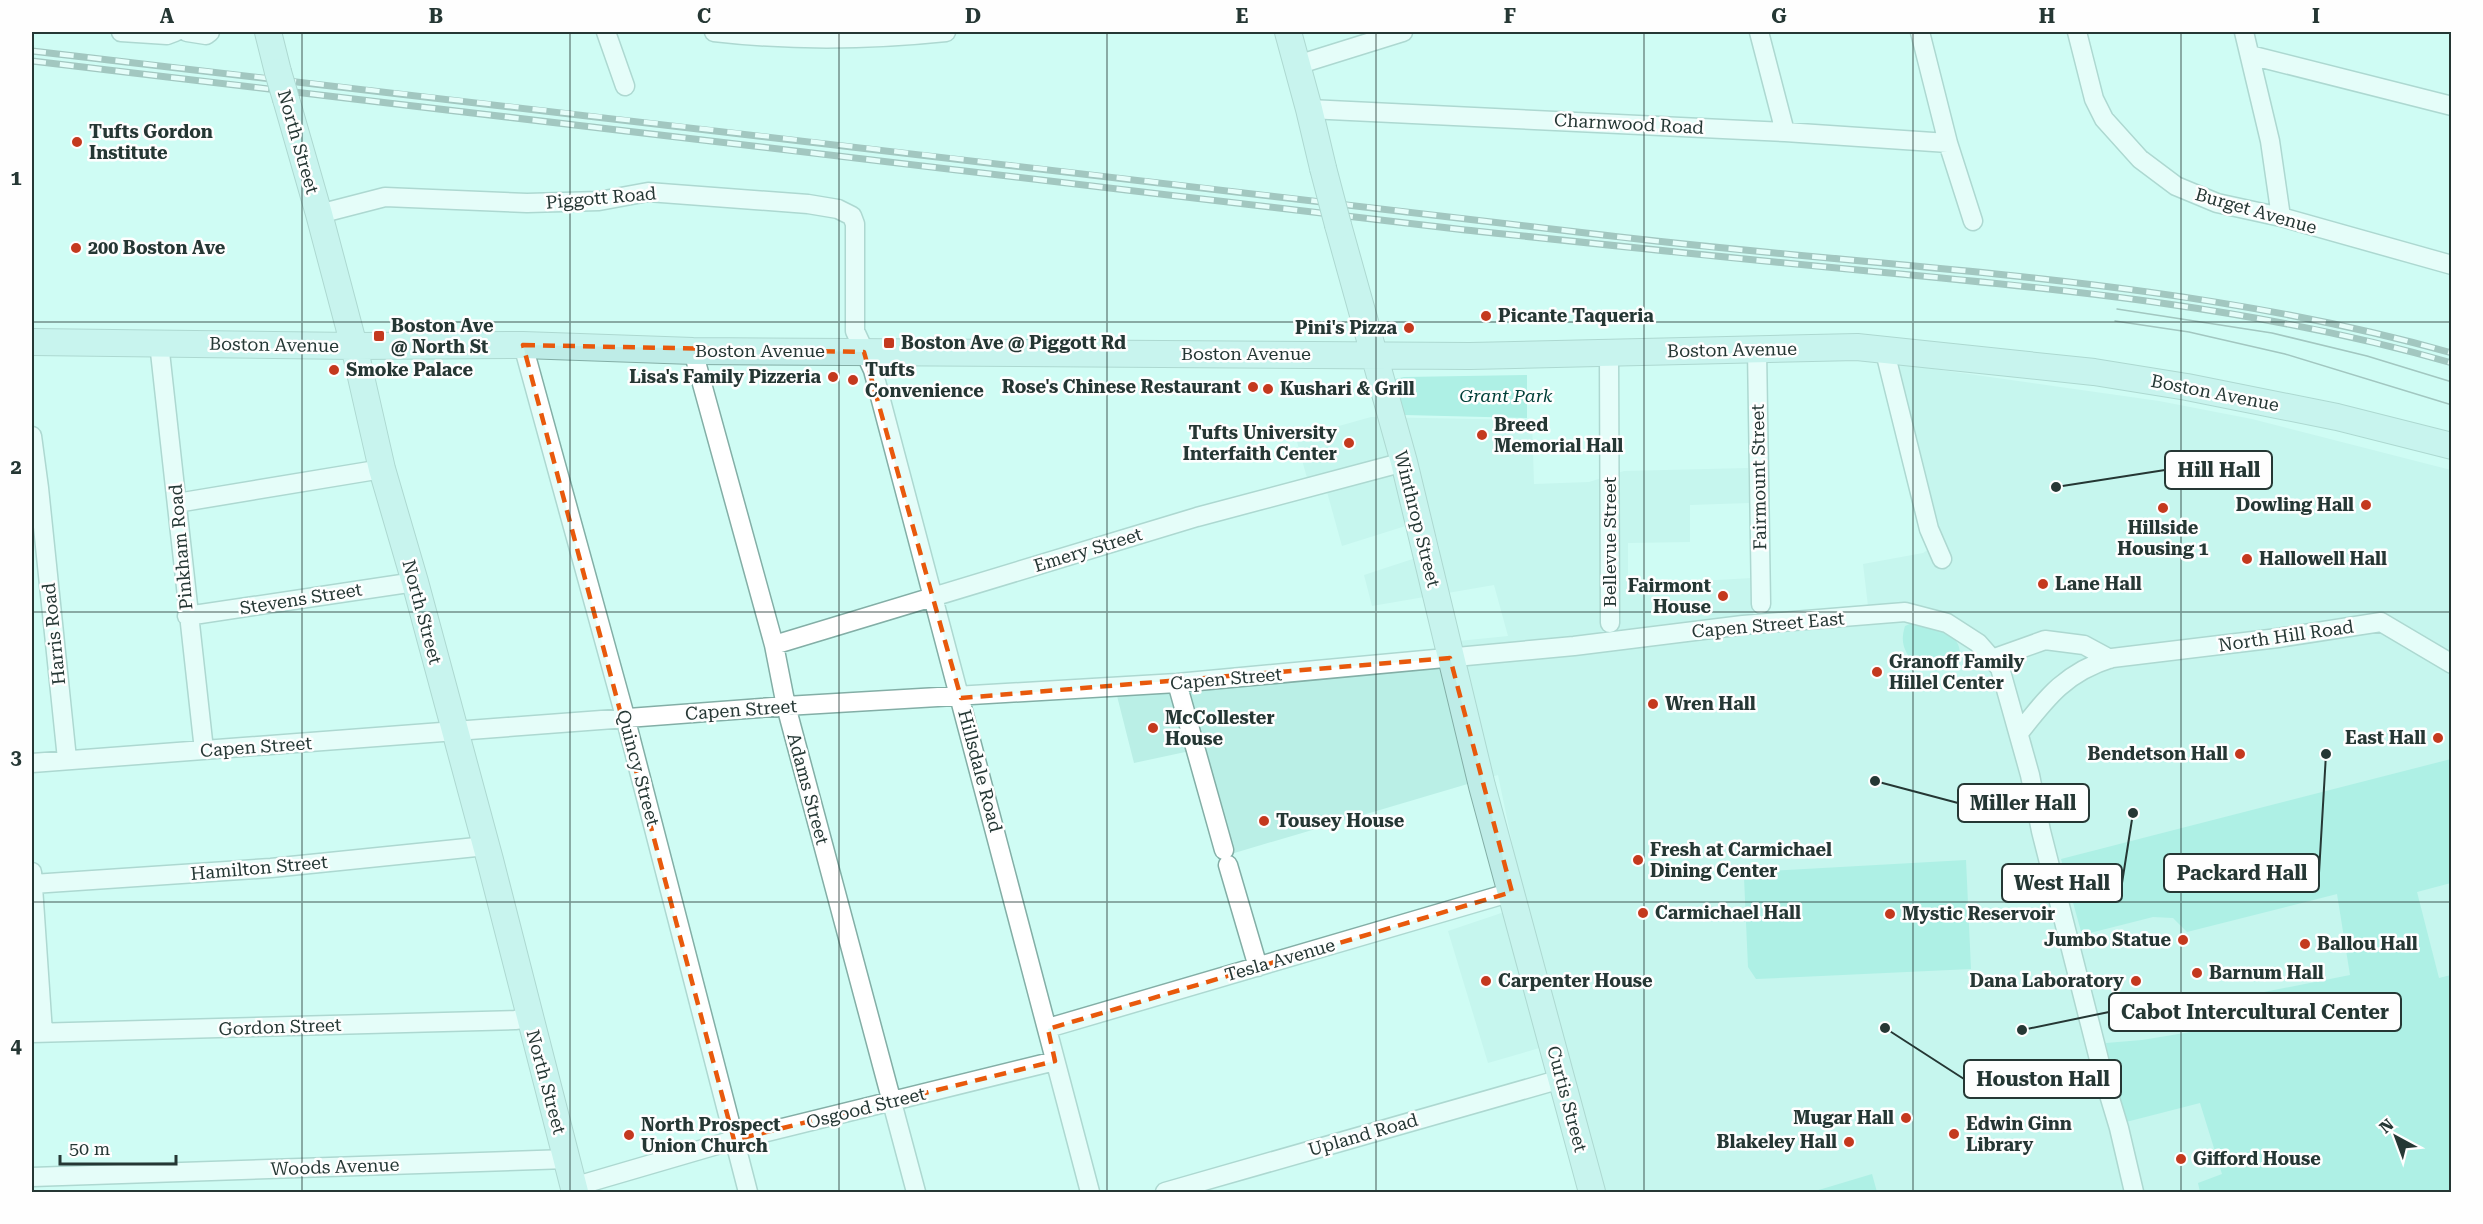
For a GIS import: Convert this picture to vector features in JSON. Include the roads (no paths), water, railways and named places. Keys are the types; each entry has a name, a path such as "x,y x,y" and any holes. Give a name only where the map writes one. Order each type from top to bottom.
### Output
{"main road":[{"name":"North Street","path":"268,32 320,214 354,346 382,469 486,846 574,1190"},
{"name":"Winthrop Street","path":"1288,32 1373,355 1404,462 1482,786 1543,1006"},
{"name":"Boston Avenue","path":"32,342 354,346 523,345 693,351 1470,356 1884,348 2094,372 2187,387 2337,417 2451,446"},
{"name":"Curtis Street","path":"1543,1006 1592,1192"}],"street":[{"path":"121,32 167,35 175,32"},
{"path":"187,32 206,35 210,32"},
{"path":"606,32 625,86"},
{"path":"714,32 834,40 946,32"},
{"path":"1298,65 1403,32"},
{"path":"1759,32 1785,132"},
{"path":"1920,32 1948,143 1973,221"},
{"name":"Burget Avenue","path":"2077,32 2094,99 2116,134 2140,159 2176,186 2217,203 2281,217 2451,265"},
{"path":"2244,32 2270,141 2281,217"},
{"path":"2250,55 2451,106"},
{"name":"Charnwood Road","path":"1309,109 1785,132 1948,143"},
{"name":"Piggott Road","path":"320,214 385,197 527,203 599,201 648,192 741,198 838,209 849,213 854,219 855,331 864,352"},
{"name":"Pinkham Road","path":"159,343 187,616 204,750"},
{"name":"Quincy Street","path":"523,345 625,719 748,1192"},
{"path":"1884,348 1929,529 1942,558"},
{"name":"Fairmount Street","path":"1757,349 1761,604"},
{"name":"Adams Street","path":"693,351 774,645 786,706 916,1192"},
{"name":"Hillsdale Road","path":"864,352 873,370 1090,1192"},
{"name":"Bellevue Street","path":"1609,353 1611,622"},
{"name":"Harris Road","path":"32,436 67,759"},
{"name":"Emery Street","path":"774,645 1197,517 1404,462"},
{"path":"177,503 382,469"},
{"name":"Stevens Street","path":"187,616 415,582"},
{"name":"Capen Street East","path":"1450,658 1743,625 1905,612 1947,623 1978,643 2000,668 2019,733 2045,850 2103,1075 2120,1128 2134,1192"},
{"name":"North Hill Road","path":"2019,733 2053,691 2071,676 2090,665 2109,659 2286,637 2381,622 2451,664"},
{"path":"1992,659 2045,640 2084,645 2109,659"},
{"name":"Capen Street","path":"32,763 786,706 961,698 1177,683 1450,658"},
{"path":"1177,683 1258,967"},
{"name":"Hamilton Street","path":"32,878 271,868 486,846"},
{"path":"32,878 39,989 37,1033"},
{"name":"Tesla Avenue","path":"1048,1028 1512,892"},
{"name":"Gordon Street","path":"37,1033 529,1018"},
{"name":"Osgood Street","path":"574,1190 734,1140 1055,1061"},
{"name":"Upland Road","path":"1166,1192 1561,1079"},
{"name":"Woods Avenue","path":"32,1177 567,1159"}],"tram line":[{"path":"2117,309 2272,333 2367,356 2452,382"},
{"path":"2115,321 2189,332 2285,354 2452,405"}],"railway":[{"path":"32,51 1603,235 2030,277 2136,290 2242,306 2348,327 2452,353"},
{"path":"32,61 1457,229 2096,294 2239,315 2382,344 2452,363"}],"place":[{"name":"Tufts Gordon Institute","path":"77,142"},
{"name":"200 Boston Ave","path":"76,248"},
{"name":"Picante Taqueria","path":"1486,316"},
{"name":"Pini's Pizza","path":"1409,328"},
{"name":"Boston Ave @ North St","path":"379,336"},
{"name":"Boston Ave @ Piggott Rd","path":"889,343"},
{"name":"Smoke Palace","path":"334,370"},
{"name":"Lisa's Family Pizzeria","path":"833,377"},
{"name":"Tufts Convenience","path":"853,380"},
{"name":"Rose's Chinese Restaurant","path":"1253,387"},
{"name":"Kushari & Grill","path":"1268,389"},
{"name":"Breed Memorial Hall","path":"1482,435"},
{"name":"Tufts University Interfaith Center","path":"1349,443"},
{"name":"Hill Hall","path":"2056,487"},
{"name":"Dowling Hall","path":"2366,505"},
{"name":"Hillside Housing 1","path":"2163,508"},
{"name":"Hallowell Hall","path":"2247,559"},
{"name":"Lane Hall","path":"2043,584"},
{"name":"Fairmont House","path":"1723,596"},
{"name":"Granoff Family Hillel Center","path":"1877,672"},
{"name":"Wren Hall","path":"1653,704"},
{"name":"McCollester House","path":"1153,728"},
{"name":"East Hall","path":"2438,738"},
{"name":"Bendetson Hall","path":"2240,754"},
{"name":"Packard Hall","path":"2326,754"},
{"name":"Miller Hall","path":"1875,781"},
{"name":"West Hall","path":"2133,813"},
{"name":"Tousey House","path":"1264,821"},
{"name":"Fresh at Carmichael Dining Center","path":"1638,860"},
{"name":"Carmichael Hall","path":"1643,913"},
{"name":"Mystic Reservoir","path":"1890,914"},
{"name":"Jumbo Statue","path":"2183,940"},
{"name":"Ballou Hall","path":"2305,944"},
{"name":"Barnum Hall","path":"2197,973"},
{"name":"Carpenter House","path":"1486,981"},
{"name":"Dana Laboratory","path":"2136,981"},
{"name":"Houston Hall","path":"1885,1028"},
{"name":"Cabot Intercultural Center","path":"2022,1030"},
{"name":"Mugar Hall","path":"1906,1118"},
{"name":"Edwin Ginn Library","path":"1954,1134"},
{"name":"North Prospect Union Church","path":"629,1135"},
{"name":"Blakeley Hall","path":"1849,1142"},
{"name":"Gifford House","path":"2181,1159"}],"park label":[{"name":"Grant Park","path":"1506,396"}]}
